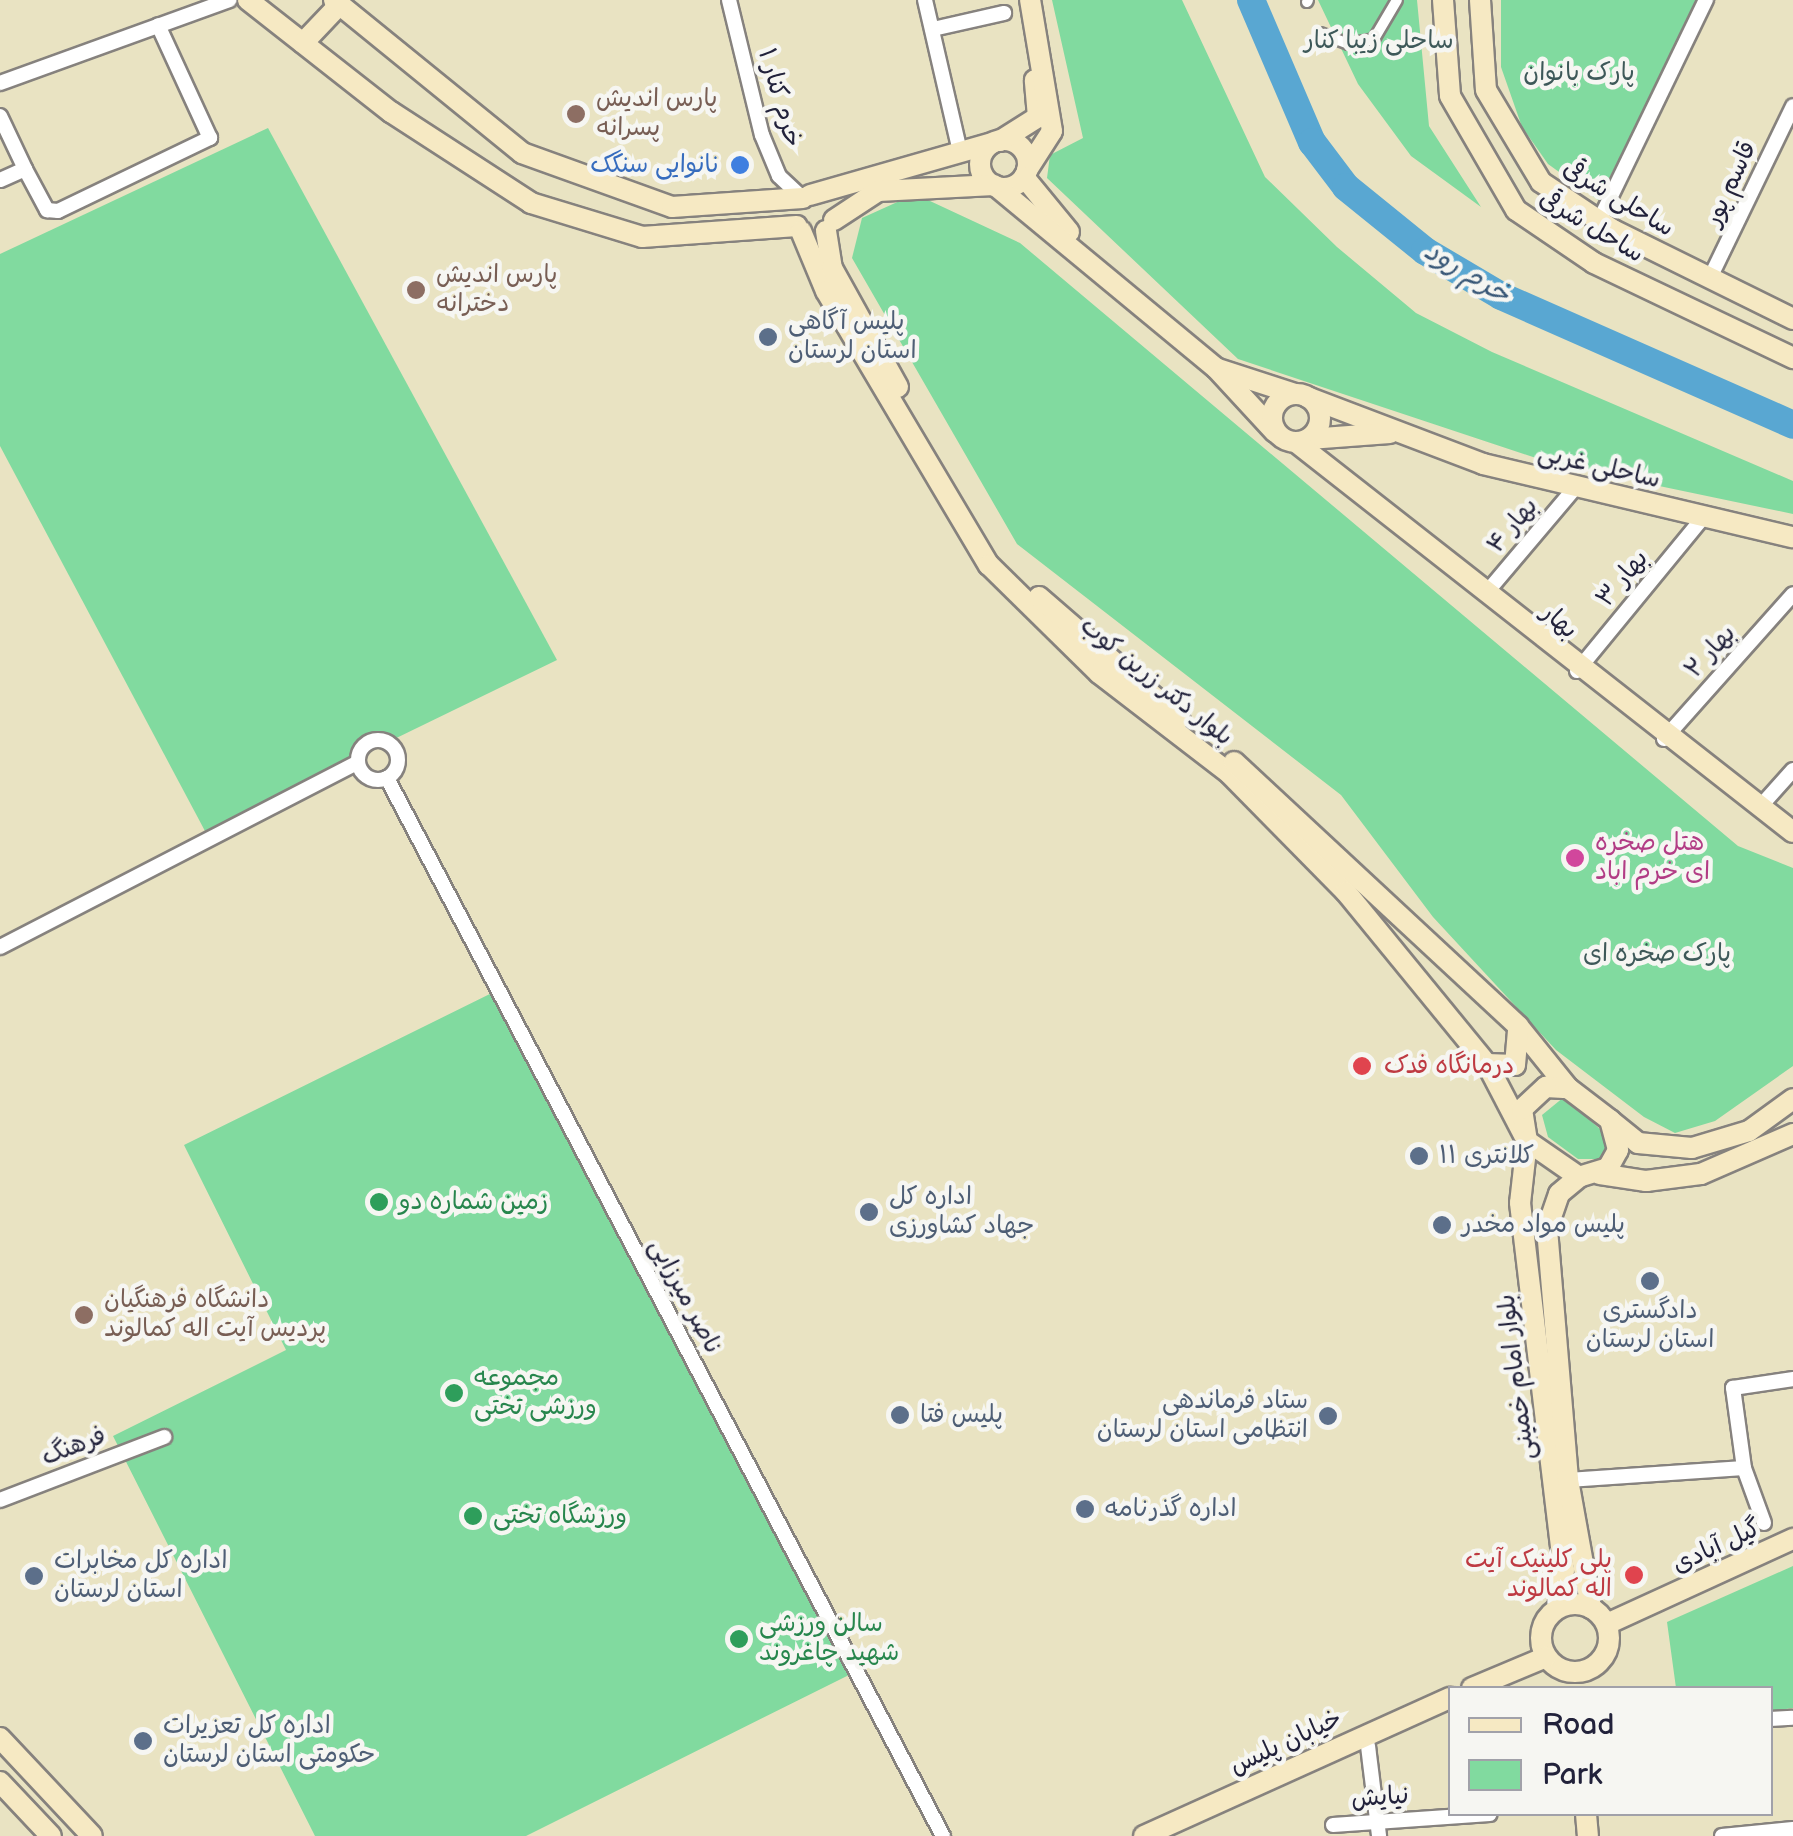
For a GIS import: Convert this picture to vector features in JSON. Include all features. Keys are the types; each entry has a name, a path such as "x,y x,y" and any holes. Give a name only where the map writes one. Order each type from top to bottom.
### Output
{"main road":[{"path":"248,0 303,44 531,204 642,237 830,226 878,190 995,186 1026,173 1052,131 1030,0"},
{"name":"ساحل شرقی","path":"1443,0 1450,96 1516,210 1594,262 1793,358"},
{"name":"ساحلی شرقی","path":"1480,0 1480,60 1501,125 1541,182 1599,222 1793,319"},
{"path":"303,44 337,2 522,152 672,208 806,196 996,142 1038,117 1010,6"},
{"path":"996,142 1021,148 1026,173 1093,261"},
{"path":"996,142 980,162 995,186 1093,261 1216,368 1275,432 1303,441 1397,432"},
{"path":"799,228 806,196"},
{"path":"806,196 829,201 830,226"},
{"name":"بلوار دکتر زرین کوب","path":"830,226 832,268 996,554 1131,680 1307,822 1518,1026 1568,1088 1638,1143 1692,1148 1748,1131 1793,1100"},
{"name":"بلوار دکتر زرین کوب","path":"799,228 826,291 989,566 1098,674 1264,808 1409,960 1487,1064 1526,1140"},
{"name":"ساحلی غربی","path":"1216,368 1574,489 1793,537"},
{"path":"1275,432 1274,407 1301,395 1320,417 1303,441"},
{"path":"1348,480 1344,452 1369,434"},
{"name":"بهار","path":"1303,441 1487,592 1576,671 1793,832"},
{"path":"1487,1064 1515,1064 1518,1026"},
{"name":"بلوار امام خمینی","path":"1558,1608 1564,1570 1520,1203 1528,1099 1568,1088"},
{"name":"بلوار امام خمینی","path":"1591,1608 1568,1480 1547,1229 1559,1194 1618,1150 1610,1120"},
{"path":"1526,1140 1589,1175 1646,1181 1716,1170 1793,1134"},
{"name":"گیل آبادی","path":"1606,1624 1793,1539"},
{"path":"1558,1608 1591,1608 1606,1624 1604,1657 1575,1681 1546,1657 1543,1624 1558,1608"},
{"path":"1477,1686 1546,1657"},
{"name":"خیابان پلیس","path":"1144,1836 1178,1829 1448,1699"},
{"path":"0,1738 92,1836"},
{"path":"0,1782 50,1836"}],"street":[{"path":"0,83 228,0"},
{"name":"خرم کنار ۱","path":"729,0 762,136 779,176 806,196"},
{"path":"925,0 960,152"},
{"path":"1320,33 1349,44 1374,39 1397,0"},
{"path":"1599,222 1706,0"},
{"path":"934,29 1010,6"},
{"path":"0,116 46,210 58,211 210,138 158,26"},
{"name":"قاسم پور","path":"1709,280 1793,106"},
{"path":"0,180 25,169"},
{"name":"بهار ۴","path":"1487,592 1574,489"},
{"name":"بهار ۳","path":"1576,671 1705,515"},
{"name":"بهار ۲","path":"1663,739 1793,594"},
{"path":"0,946 358,764 364,744 390,744 398,762 388,778 368,778 358,764"},
{"path":"1758,808 1793,770"},
{"name":"ناصر میرزایی","path":"388,778 943,1836"},
{"path":"1764,1523 1744,1468 1733,1388 1793,1379"},
{"name":"فرهنگ","path":"0,1500 164,1437"},
{"path":"1568,1480 1744,1468"},
{"path":"1368,1746 1378,1828"},
{"name":"نیایش","path":"1333,1825 1378,1828 1474,1816"},
{"path":"1722,1836 1793,1829"}],"green space":[{"path":"1052,0 1182,0 1265,177 1337,247 1416,313 1492,352 1793,481 1793,514 1554,464 1238,359 1047,178 1050,155 1083,138"},
{"name":"ساحلی زیبا کنار","path":"1318,0 1417,0 1429,126 1481,207 1411,156 1358,84"},
{"name":"پارک بانوان","path":"1501,0 1700,0 1598,200 1548,164 1522,127 1501,67"},
{"path":"268,128 557,660 205,831 0,446 0,254"},
{"name":"پارک صخره ای","path":"915,194 1020,243 1738,846 1793,868 1793,1066 1715,1121 1675,1133 1644,1117 1556,1050 1433,917 1341,795 1017,544 852,258 862,218"},
{"name":"مجموعه ورزشی تختی","path":"504,987 849,1675 526,1836 315,1836 113,1436 286,1350 184,1145"},
{"path":"1564,1097 1610,1138 1606,1159 1578,1159 1548,1137 1542,1115"},
{"path":"1793,1566 1793,1708 1773,1711 1773,1686 1676,1686 1667,1622"}],"waterway":[{"name":"خرم رود","path":"1251,0 1312,142 1346,187 1425,251 1501,296 1793,425"}],"place":[{"name":"پارس اندیش پسرانه","path":"576,114"},
{"name":"نانوایی سنگک","path":"740,165"},
{"name":"پارس اندیش دخترانه","path":"416,290"},
{"name":"پلیس آگاهی استان لرستان","path":"768,337"},
{"name":"هتل صخره ای خرم اباد","path":"1575,858"},
{"name":"درمانگاه فدک","path":"1362,1066"},
{"name":"کلانتری ۱۱","path":"1419,1156"},
{"name":"زمین شماره دو","path":"379,1202"},
{"name":"اداره کل جهاد کشاورزی","path":"869,1212"},
{"name":"پلیس مواد مخدر","path":"1442,1225"},
{"name":"دادگستری استان لرستان","path":"1650,1281"},
{"name":"دانشگاه فرهنگیان پردیس آیت اله کمالوند","path":"84,1315"},
{"name":"مجموعه ورزشی تختی","path":"454,1393"},
{"name":"پلیس فتا","path":"900,1415"},
{"name":"ستاد فرماندهی انتظامی استان لرستان","path":"1328,1416"},
{"name":"اداره گذرنامه","path":"1085,1509"},
{"name":"ورزشگاه تختی","path":"473,1516"},
{"name":"پلی کلینیک آیت اله کمالوند","path":"1634,1575"},
{"name":"اداره کل مخابرات استان لرستان","path":"34,1576"},
{"name":"سالن ورزشی شهید چاغروند","path":"739,1639"},
{"name":"اداره کل تعزیرات حکومتی استان لرستان","path":"143,1741"}]}
